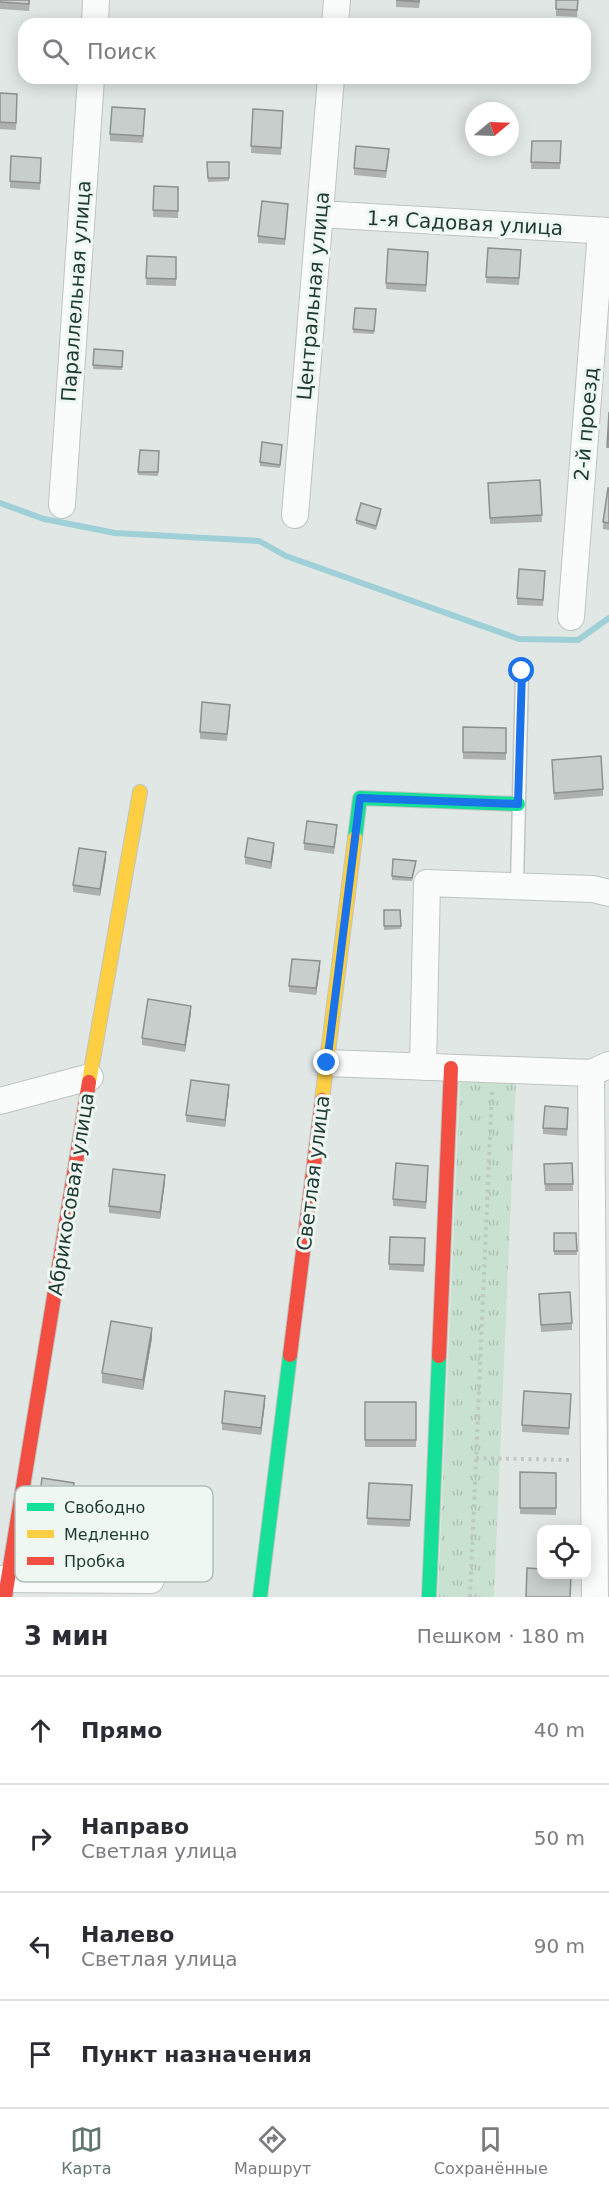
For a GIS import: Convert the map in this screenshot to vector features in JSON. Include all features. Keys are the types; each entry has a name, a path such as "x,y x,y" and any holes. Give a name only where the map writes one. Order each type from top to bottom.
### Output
{"street":[{"path":"95,18 96,0"},
{"path":"336,18 337,0"},
{"name":"Параллельная улица","path":"62,505 91,84"},
{"name":"Центральная улица","path":"295,515 331,84"},
{"name":"1-я Садовая улица","path":"320,214 605,231"},
{"name":"2-й проезд","path":"570,617 605,231"},
{"name":"Абрикосовая улица","path":"21,1486 140,792"},
{"name":"Светлая улица","path":"260,1597 360,798 518,804"},
{"path":"423,1067 427,883 593,890 609,893"},
{"path":"327,1063 492,1069 600,1069 594,1461 595,1597"},
{"path":"429,1597 451,1068"},
{"path":"0,1101 90,1077"},
{"name":"Абрикосовая улица","path":"4,1585 15,1520"},
{"path":"4,1585 92,1582"}],"lane":[{"path":"517,886 522,671"}],"path":[{"path":"470,1597 492,1069"},
{"path":"476,1458 594,1461"}],"green space":[{"path":"468,1077 516,1079 494,1597 438,1597 460,1083"}],"building":[{"path":"0,0 29,0 29,4 0,2"},
{"path":"396,0 419,0 419,2"},
{"path":"556,0 578,0 577,10 556,9"},
{"path":"0,93 17,94 16,123 0,122"},
{"path":"112,107 145,109 143,136 110,134"},
{"path":"253,109 283,111 281,148 251,146"},
{"path":"532,141 561,141 560,163 531,162"},
{"path":"356,146 389,149 386,171 354,168"},
{"path":"11,156 41,158 40,183 10,181"},
{"path":"207,162 229,162 229,178 208,178"},
{"path":"154,186 178,187 178,211 153,210"},
{"path":"262,201 288,204 285,239 258,236"},
{"path":"488,248 521,250 519,278 486,277"},
{"path":"388,249 428,252 426,285 386,283"},
{"path":"147,256 176,257 176,279 146,278"},
{"path":"355,308 376,309 374,331 353,329"},
{"path":"94,349 123,351 122,367 93,365"},
{"path":"609,412 609,447 607,447"},
{"path":"262,442 282,445 280,465 260,462"},
{"path":"140,450 159,451 158,472 138,472"},
{"path":"540,480 542,515 490,518 488,483"},
{"path":"609,488 609,523 603,522"},
{"path":"361,503 381,509 376,526 356,520"},
{"path":"519,569 545,571 543,600 517,598"},
{"path":"202,702 230,705 227,734 200,732"},
{"path":"463,727 506,728 506,753 463,752"},
{"path":"601,756 603,789 554,793 552,760"},
{"path":"307,821 337,825 334,847 304,843"},
{"path":"248,838 274,843 271,862 245,857"},
{"path":"79,848 106,852 100,889 73,885"},
{"path":"393,859 416,861 412,878 392,876"},
{"path":"384,910 400,910 401,926 384,926"},
{"path":"292,959 320,961 316,988 289,986"},
{"path":"148,999 191,1006 185,1045 142,1038"},
{"path":"191,1080 229,1085 225,1120 186,1115"},
{"path":"545,1106 568,1108 567,1129 543,1128"},
{"path":"396,1163 428,1166 426,1202 393,1199"},
{"path":"572,1163 573,1184 545,1184 544,1164"},
{"path":"113,1169 165,1175 160,1212 109,1206"},
{"path":"554,1233 576,1233 577,1251 554,1251"},
{"path":"390,1237 425,1238 424,1265 389,1264"},
{"path":"570,1292 572,1323 541,1325 539,1294"},
{"path":"111,1321 152,1328 143,1380 102,1373"},
{"path":"225,1391 265,1396 261,1428 222,1423"},
{"path":"524,1391 571,1394 569,1428 522,1425"},
{"path":"365,1402 416,1402 416,1440 365,1440"},
{"path":"520,1472 556,1473 556,1508 520,1508"},
{"path":"42,1478 74,1483 74,1486 41,1486"},
{"path":"369,1483 412,1485 410,1520 367,1518"},
{"path":"527,1568 537,1569 537,1579 571,1579 570,1597 526,1597"}],"waterway":[{"path":"0,503 44,519 115,533 259,541 286,556 519,639 578,640 609,618"}],"traffic: fast":[{"path":"355,838 360,798 518,804"},
{"path":"260,1597 290,1355"},
{"path":"429,1597 439,1356"}],"traffic: slow":[{"path":"89,1082 140,792"},
{"path":"322,1100 355,838"}],"traffic: jam":[{"path":"439,1356 451,1068"},
{"path":"23,1486 89,1082"},
{"path":"290,1355 322,1100"},
{"path":"5,1597 15,1536"}],"route":[{"path":"327,1063 360,798 518,804 522,671"}]}
